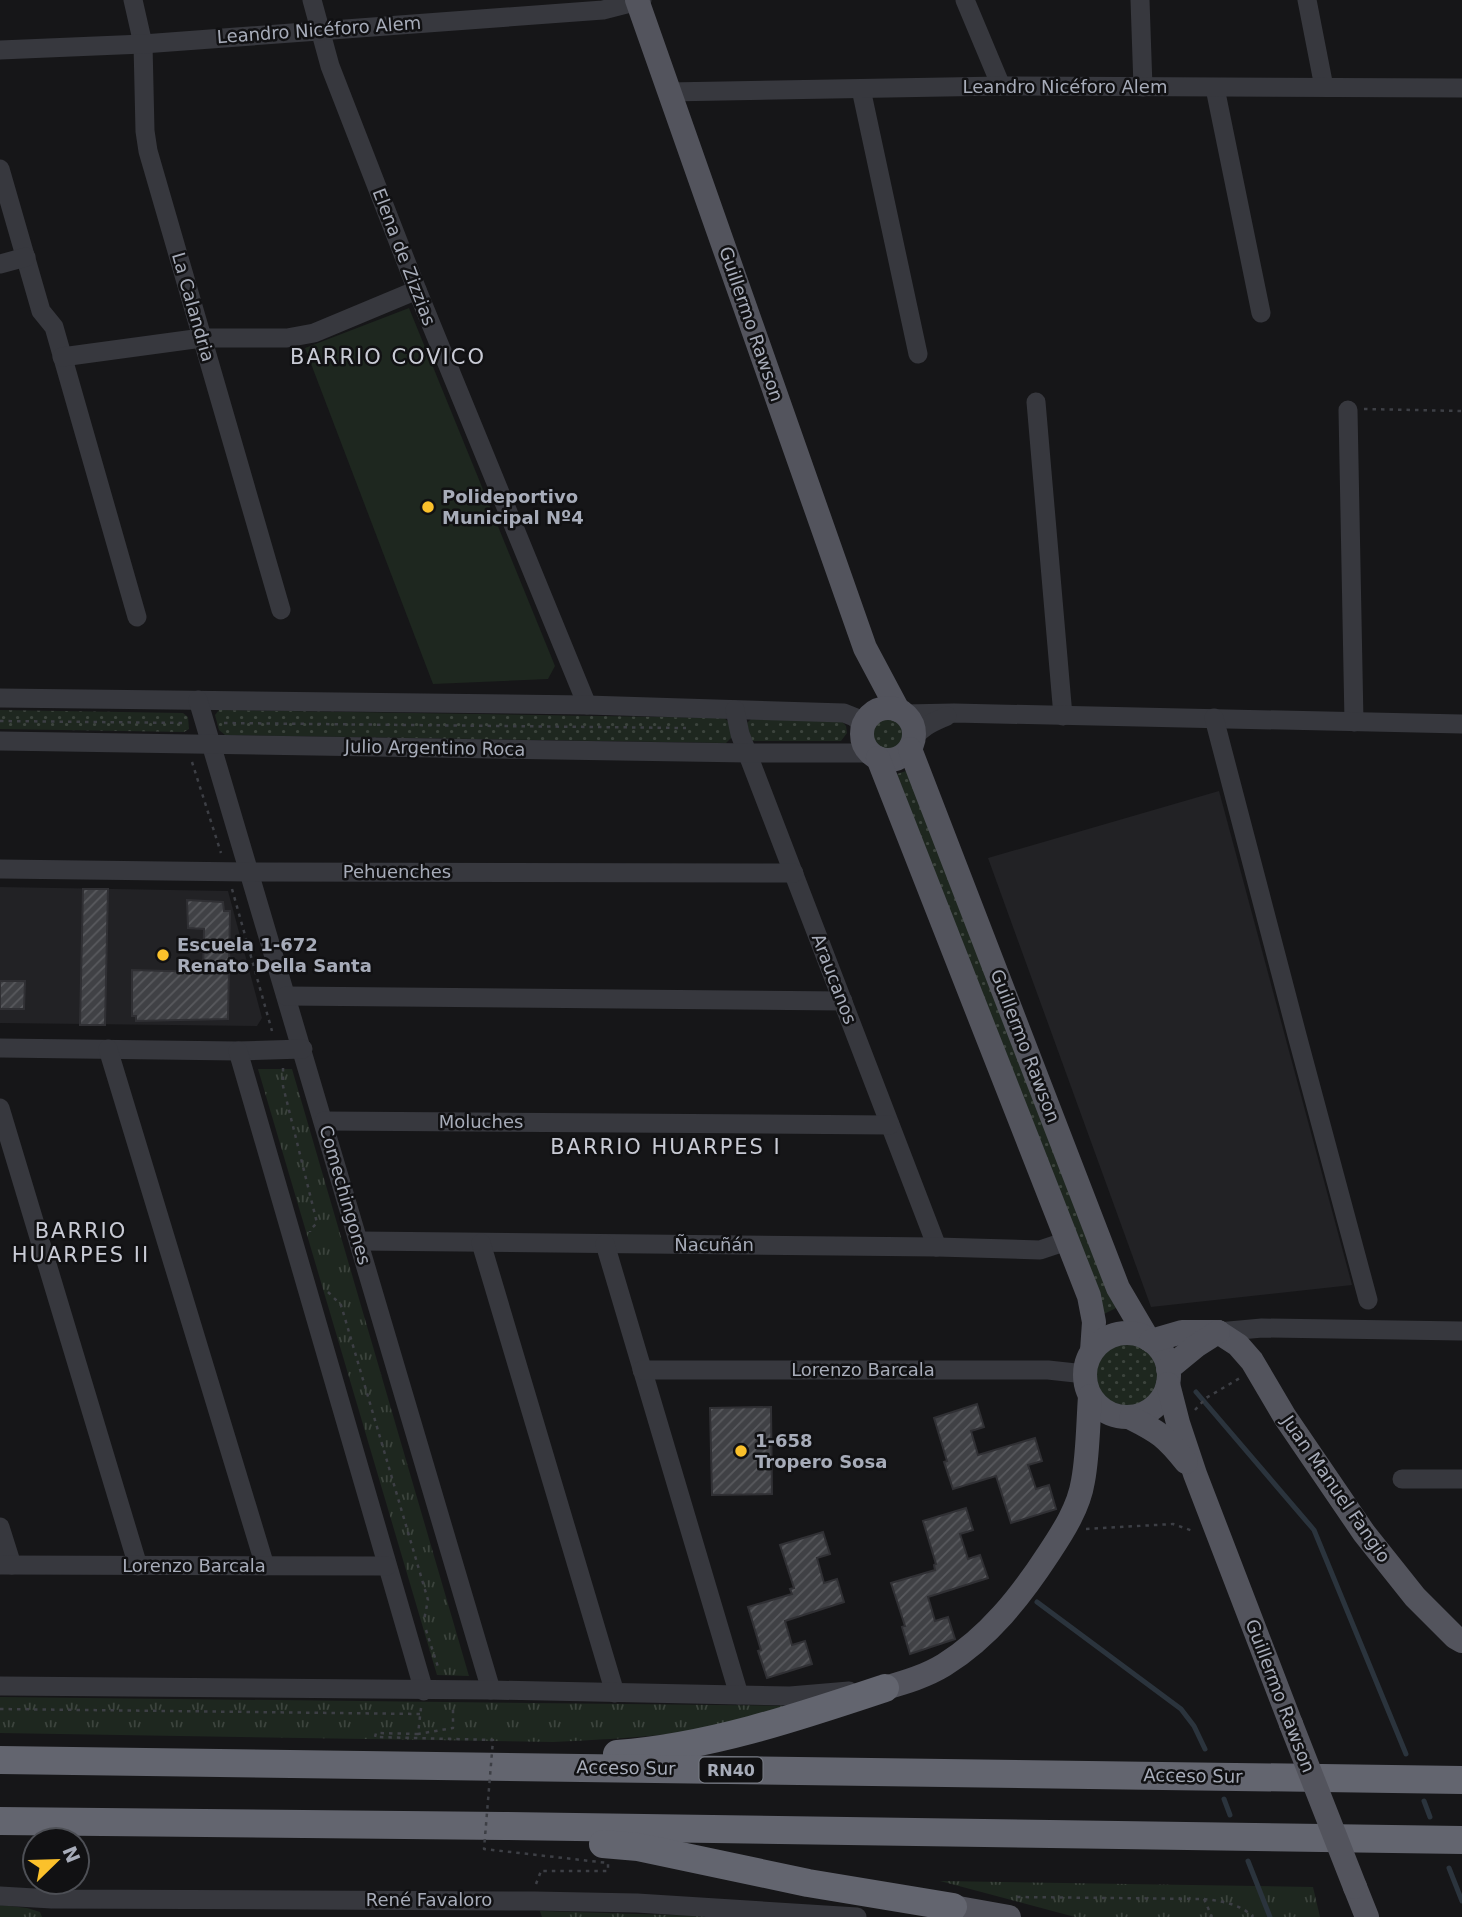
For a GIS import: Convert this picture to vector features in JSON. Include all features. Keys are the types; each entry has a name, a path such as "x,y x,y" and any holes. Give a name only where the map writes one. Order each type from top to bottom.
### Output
{"highway":[{"path":"0,1747 620,1754 689,1744 796,1717 885,1688"},
{"name":"Acceso Sur","path":"0,1760 1462,1780"},
{"path":"0,1821 1462,1840"},
{"path":"258,1824 413,1839 548,1841 638,1847 955,1912"}],"main road":[{"name":"Guillermo Rawson","path":"639,1 668,92 865,648 886,715"},
{"path":"886,715 913,725 912,744 899,758 885,760 874,755 863,740 886,715"},
{"name":"Guillermo Rawson","path":"912,744 1118,1288 1149,1340"},
{"name":"Guillermo Rawson","path":"874,755 1068,1241 1092,1307 1094,1334 1083,1482 1065,1527 1021,1594 970,1648 920,1677 885,1688"},
{"path":"1149,1340 1182,1332 1218,1332"},
{"path":"1168,1376 1196,1346 1218,1332"},
{"name":"Juan Manuel Fangio","path":"1218,1332 1238,1345 1252,1361 1285,1417 1364,1533 1415,1597 1462,1641"},
{"path":"1122,1334 1137,1335 1149,1340 1161,1351 1168,1376 1163,1398 1143,1415 1131,1418 1117,1417 1105,1412 1089,1374 1100,1342 1122,1334"},
{"name":"Guillermo Rawson","path":"1168,1376 1178,1423 1195,1474 1367,1917"},
{"name":"Guillermo Rawson","path":"1131,1418 1166,1438 1195,1474"},
{"path":"955,1912 1013,1907"}],"street":[{"name":"La Calandria","path":"133,0 144,44 145,131 148,151 281,610"},
{"name":"Elena de Zizzias","path":"312,0 330,66 417,290 587,705"},
{"path":"965,0 1001,86"},
{"path":"1140,0 1143,87"},
{"path":"1307,0 1324,87"},
{"name":"Leandro Nicéforo Alem","path":"0,50 144,44 321,30 483,9 603,10 639,1"},
{"name":"Leandro Nicéforo Alem","path":"668,92 1001,86 1462,88"},
{"path":"1215,88 1261,313"},
{"path":"861,89 918,354"},
{"path":"0,169 41,311 54,327 137,617"},
{"path":"0,264 26,257"},
{"path":"62,357 202,338 287,338 314,333 417,290"},
{"path":"1036,402 1063,716"},
{"path":"1349,410 1354,722"},
{"path":"0,698 587,705 844,713 854,717 954,713 1462,724"},
{"name":"Comechingones","path":"198,700 491,1690"},
{"name":"Araucanos","path":"736,710 740,734 937,1247"},
{"path":"912,744 918,732 954,713"},
{"path":"1213,718 1368,1300"},
{"name":"Julio Argentino Roca","path":"0,741 874,755"},
{"name":"Pehuenches","path":"0,869 794,873"},
{"path":"286,996 843,1001"},
{"path":"0,1048 238,1051 303,1049"},
{"path":"108,1049 265,1566"},
{"path":"238,1051 424,1690"},
{"path":"0,1108 138,1566"},
{"name":"Moluches","path":"324,1121 890,1125"},
{"name":"Ñacuñán","path":"359,1241 1040,1250 1068,1241"},
{"path":"481,1242 615,1693"},
{"path":"605,1244 739,1695"},
{"path":"1218,1332 1262,1328 1462,1331"},
{"name":"Lorenzo Barcala","path":"642,1370 1048,1370 1089,1374"},
{"path":"1402,1479 1462,1479"},
{"path":"0,1527 6,1566"},
{"name":"Lorenzo Barcala","path":"6,1566 387,1566"},
{"path":"0,1686 491,1690 790,1696 885,1688"},
{"name":"René Favaloro","path":"0,1896 55,1908 520,1909 637,1903 857,1917"}],"path":[{"path":"1349,410 1379,408 1462,411"},
{"path":"0,720 689,727"},
{"path":"178,723 226,871 283,1069 283,1086 317,1223 310,1230 313,1242"},
{"path":"326,1290 341,1305 428,1600 424,1620 439,1671 453,1673 453,1728 418,1734 376,1733 375,1737 493,1741 484,1849 608,1863 608,1871 541,1871"},
{"path":"1197,1408 1206,1398"},
{"path":"1065,1527 1083,1530 1173,1524 1196,1532"},
{"path":"418,1734 424,1690"},
{"path":"0,1709 420,1714"},
{"path":"1013,1907 1204,1899 1226,1902 1253,1917"},
{"path":"1204,1899 1212,1917"}],"shaded area":[{"path":"1219,791 1352,1285 1151,1307 988,858"},
{"name":"Escuela 1-672 Renato Della Santa","path":"0,887 228,891 262,1018 257,1026 0,1023"}],"green space":[{"name":"Polideportivo Municipal Nº4","path":"409,308 555,666 548,679 433,684 305,348"},
{"path":"0,710 183,713 188,717 189,729 184,732 0,729"},
{"path":"219,710 724,718 730,723 731,738 726,743 225,735 219,730 215,715"},
{"path":"888,715 901,721 907,734 901,747 888,753 875,747 869,734 875,721"},
{"path":"751,719 840,719 846,726 847,733 841,741 753,741 747,723"},
{"path":"906,771 1120,1306 1102,1315 897,774"},
{"path":"258,1069 292,1069 469,1676 437,1675"},
{"path":"1121,1343 1133,1343 1150,1352 1157,1363 1157,1387 1150,1398 1133,1407 1121,1407 1109,1402 1100,1393 1095,1381 1095,1369 1100,1357 1109,1348"},
{"path":"0,1697 799,1706 677,1733 553,1742 0,1733"},
{"path":"940,1881 1313,1887 1320,1917 1075,1917"},
{"path":"0,1905 27,1908 40,1912 42,1917 0,1917"},
{"path":"540,1911 736,1917 542,1917"}],"building":[{"path":"83,889 108,889 105,1025 80,1025"},
{"path":"187,900 223,902 224,911 230,911 228,1019 136,1021 136,1016 132,1016 132,970 203,972 204,929 188,928"},
{"path":"0,981 25,981 24,1009 0,1009"},
{"path":"977,1404 984,1427 971,1431 978,1455 1035,1438 1042,1461 1028,1465 1036,1489 1049,1485 1056,1509 1011,1523 996,1476 953,1489 934,1418"},
{"name":"1-658 Tropero Sosa","path":"771,1407 772,1494 712,1495 710,1408"},
{"path":"966,1508 973,1530 960,1534 968,1559 980,1555 988,1578 928,1597 935,1621 948,1617 955,1639 910,1654 902,1627 905,1626 891,1583 935,1570 936,1564 923,1521"},
{"path":"823,1532 830,1554 817,1558 824,1583 837,1579 844,1602 785,1621 792,1645 805,1641 812,1664 767,1678 748,1607 792,1594 790,1589 794,1588 780,1545"}],"waterway":[{"path":"1196,1392 1314,1530 1406,1754"},
{"path":"1037,1602 1181,1709 1194,1726 1205,1749"},
{"path":"1224,1799 1230,1815"},
{"path":"1424,1801 1430,1817"},
{"path":"1248,1861 1270,1917"},
{"path":"1449,1868 1462,1901"}],"place":[{"name":"Polideportivo Municipal Nº4","path":"428,507"},
{"name":"Escuela 1-672 Renato Della Santa","path":"163,955"},
{"name":"1-658 Tropero Sosa","path":"741,1451"}],"district":[{"name":"BARRIO COVICO","path":"388,357"},
{"name":"BARRIO HUARPES I","path":"666,1147"},
{"name":"BARRIO HUARPES II","path":"81,1243"}]}
